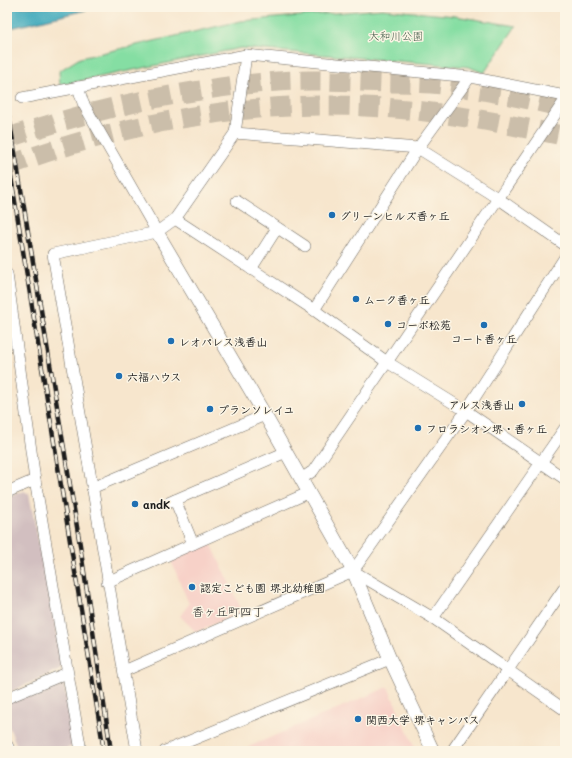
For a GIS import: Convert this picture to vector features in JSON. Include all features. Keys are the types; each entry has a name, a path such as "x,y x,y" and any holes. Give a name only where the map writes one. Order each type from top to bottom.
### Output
{"street":[{"path":"137,751 107,582 53,254 157,232 175,219 235,133 246,54"},
{"path":"22,98 246,54 470,77 565,96"},
{"path":"314,310 418,148 470,77"},
{"path":"78,87 83,103 265,415 353,571 390,659 433,751"},
{"path":"301,479 312,471 499,199 565,100"},
{"path":"235,133 418,148 499,199 565,245"},
{"path":"237,201 305,246"},
{"path":"175,219 314,310 387,362 466,411 565,480"},
{"path":"251,269 277,228"},
{"path":"124,671 353,571 466,411 565,258"},
{"path":"7,274 35,480 81,751"},
{"path":"92,488 265,415"},
{"path":"433,618 542,464 565,428"},
{"path":"193,544 171,502 286,452"},
{"path":"7,492 35,480"},
{"path":"107,582 308,493"},
{"path":"353,571 433,618 565,710"},
{"path":"452,751 565,587"},
{"path":"166,751 390,659"},
{"path":"7,698 67,673"},
{"path":"7,745 10,751"}],"shaded area":[{"path":"24,491 29,494 63,663 60,669 7,693 7,498"},
{"path":"210,541 242,611 196,632 180,616 189,604 170,558"},
{"path":"63,681 76,746 52,751 19,751 7,722 7,703"},
{"name":"関西大学 堺キャンパス","path":"388,687 416,751 239,751"}],"green space":[{"name":"大和川公園","path":"382,9 455,16 516,26 484,73 469,67 241,48 60,85 59,71 80,58 241,21"}],"water":[{"path":"7,7 99,7 7,29"}],"tunnel":[{"path":"7,138 75,117 145,100 215,88 286,81 437,84 476,89 565,108"},
{"path":"7,166 54,150 152,124 201,115 251,109 301,106 351,106 422,111 483,120 565,136"}],"railway":[{"path":"7,105 80,545 111,751"},
{"path":"7,152 104,751"}],"place":[{"name":"グリーンヒルズ香ヶ丘","path":"332,215"},
{"name":"ムーク香ヶ丘","path":"356,299"},
{"name":"コーポ松苑","path":"388,324"},
{"name":"コート香ヶ丘","path":"484,325"},
{"name":"レオパレス浅香山","path":"171,341"},
{"name":"六福ハウス","path":"119,376"},
{"name":"アルス浅香山","path":"522,404"},
{"name":"プランソレイユ","path":"210,409"},
{"name":"フロラシオン堺・香ヶ丘","path":"418,428"},
{"name":"andK","path":"135,504"},
{"name":"認定こども園 堺北幼稚園","path":"192,587"},
{"name":"関西大学 堺キャンパス","path":"358,719"}],"district":[{"name":"香ヶ丘町四丁","path":"228,611"}]}
